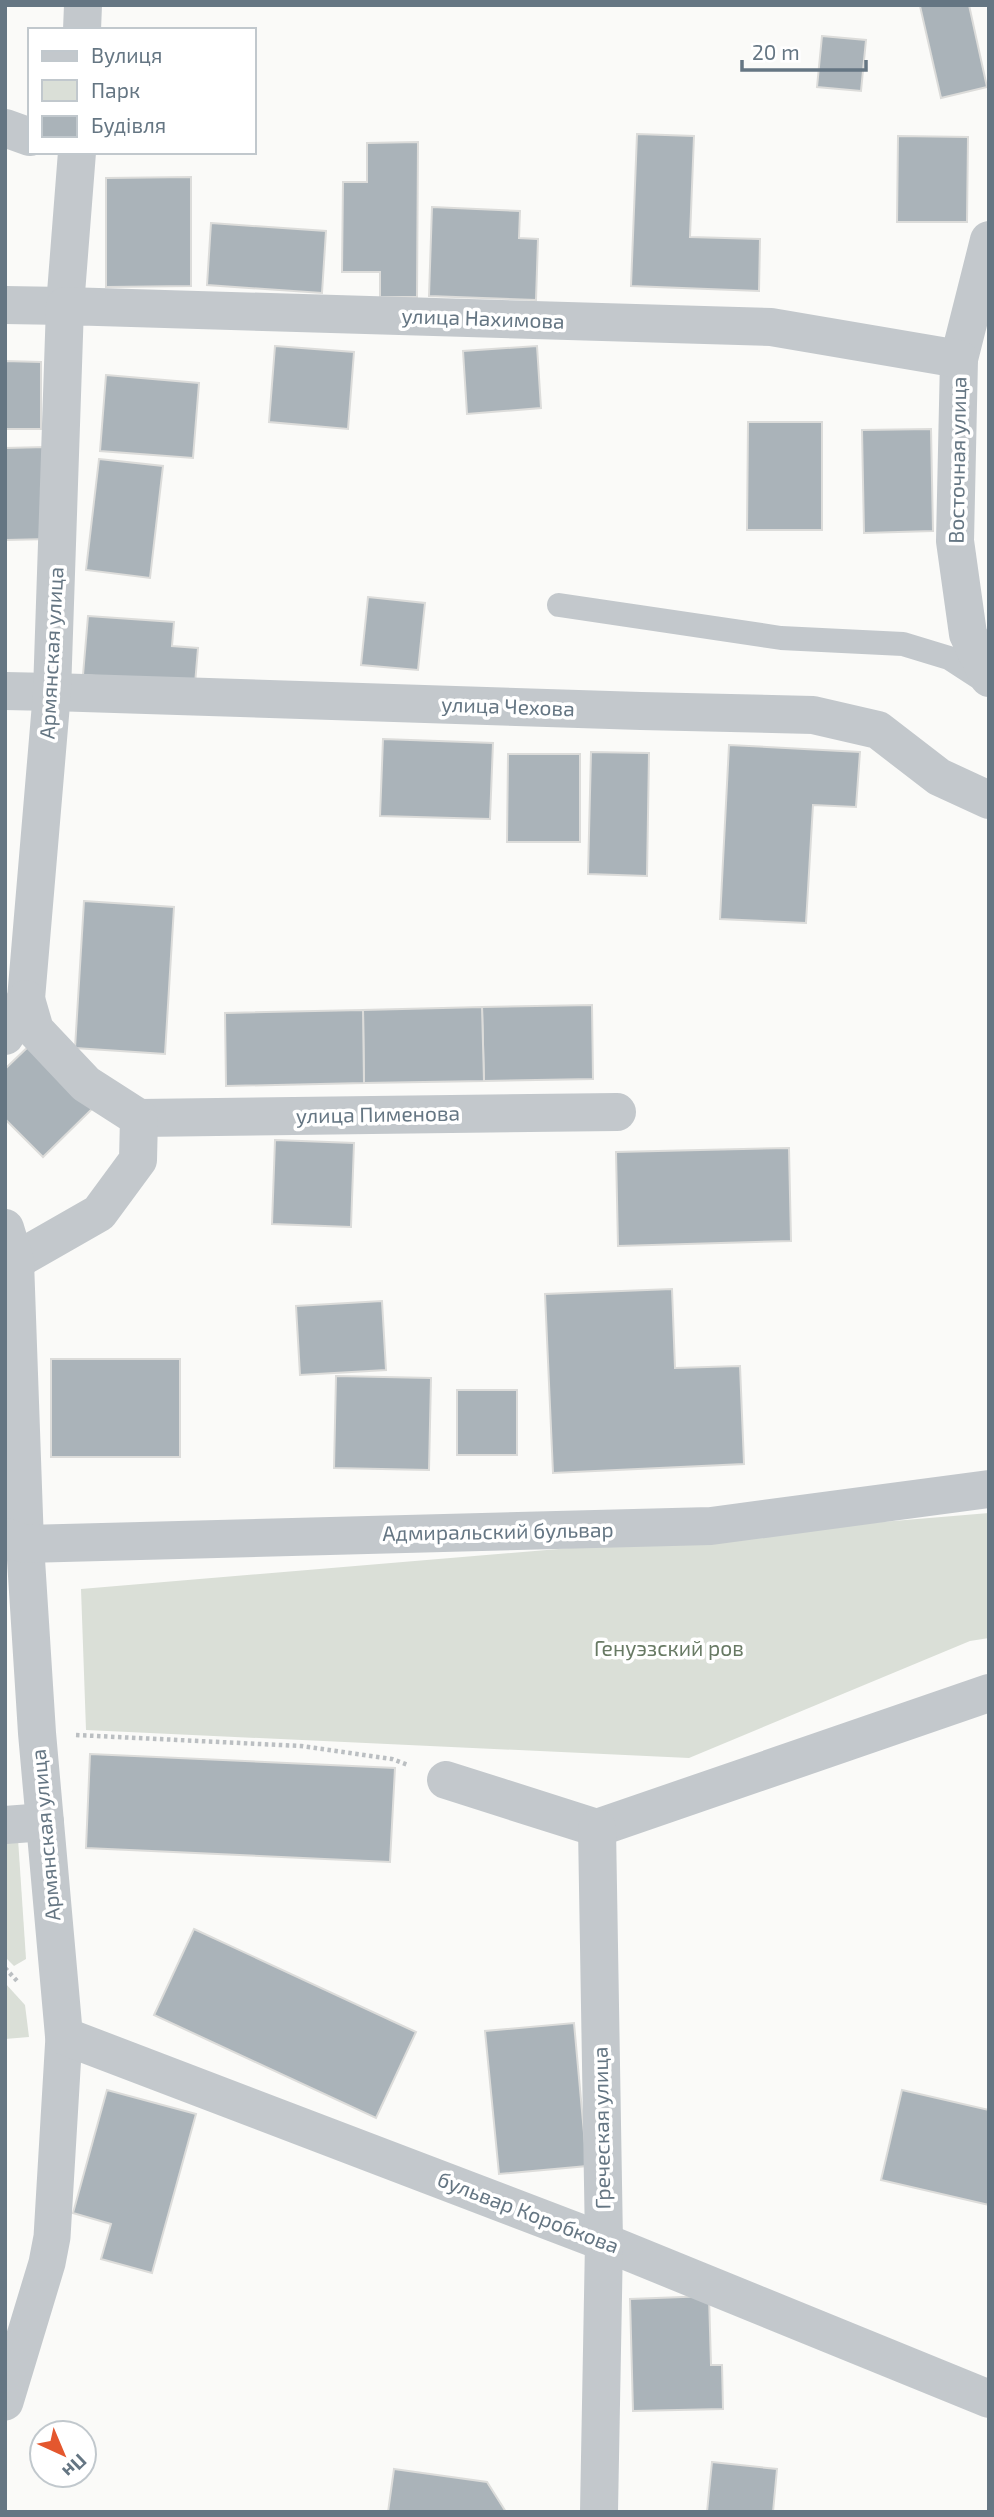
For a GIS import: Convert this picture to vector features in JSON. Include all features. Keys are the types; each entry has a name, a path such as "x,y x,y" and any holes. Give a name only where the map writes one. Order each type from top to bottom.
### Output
{"street":[{"path":"82,28 83,5"},
{"path":"5,128 28,136"},
{"name":"Армянская улица","path":"5,2402 47,2263 52,2237 64,2036 37,1733 15,1541 10,1244 99,1213 138,1160 139,1118 86,1084 35,1030 26,999 52,691 65,306 74,154"},
{"name":"Восточная улица","path":"989,240 959,359 955,541 968,634 989,678"},
{"name":"улица Нахимова","path":"5,305 771,327 959,359"},
{"name":"улица Чехова","path":"5,691 813,715 878,730 939,776 989,800"},
{"name":"Армянская улица","path":"5,1036 26,999"},
{"name":"улица Пименова","path":"139,1118 617,1112"},
{"name":"Адмиральский бульвар","path":"15,1541 710,1526 989,1489"},
{"path":"446,1780 597,1828 989,1693"},
{"path":"5,1825 45,1822"},
{"name":"Греческая улица","path":"597,1828 604,2242 599,2512"},
{"name":"бульвар Коробкова","path":"64,2036 604,2242 989,2399"}],"lane":[{"path":"559,605 781,638 903,644 949,658 989,684"}],"path":[{"path":"37,1733 301,1746 392,1759 446,1780"}],"green space":[{"name":"Генуэзский ров","path":"989,1513 989,1638 970,1641 689,1758 86,1730 81,1589"},
{"path":"18,1839 26,1959 14,1966 5,1957 5,1840"},
{"path":"5,1983 25,2005 29,2037 5,2039"}],"building":[{"path":"969,5 987,87 941,98 920,6"},
{"path":"822,36 866,40 861,91 817,87"},
{"path":"637,134 694,136 690,237 760,239 759,291 631,286"},
{"path":"898,136 968,137 967,222 897,222"},
{"path":"418,142 417,297 380,297 380,272 342,272 343,182 367,182 367,143"},
{"path":"191,177 191,286 106,287 106,178"},
{"path":"432,207 520,211 519,238 538,239 536,300 429,296"},
{"path":"211,223 326,231 322,293 207,285"},
{"path":"275,346 354,352 348,429 269,422"},
{"path":"537,346 541,408 467,414 463,351"},
{"path":"5,361 41,362 41,429 5,429"},
{"path":"106,375 199,383 193,458 100,451"},
{"path":"748,422 822,422 822,530 747,530"},
{"path":"931,429 933,531 864,533 862,430"},
{"path":"46,447 50,539 5,540 5,448"},
{"path":"99,459 163,466 150,578 86,570"},
{"path":"368,597 425,603 418,670 361,665"},
{"path":"88,616 174,622 172,646 198,648 195,684 83,675"},
{"path":"383,739 493,743 490,819 380,816"},
{"path":"729,745 860,752 856,807 813,805 806,923 720,919"},
{"path":"591,752 649,753 647,876 588,874"},
{"path":"508,754 580,754 580,842 507,842"},
{"path":"84,901 174,907 165,1054 75,1048"},
{"path":"592,1005 593,1079 484,1081 482,1007"},
{"path":"482,1007 484,1081 364,1083 363,1010"},
{"path":"363,1010 364,1083 226,1086 225,1013"},
{"path":"31,1044 94,1107 43,1157 5,1119 5,1069"},
{"path":"275,1140 354,1143 351,1227 272,1224"},
{"path":"789,1148 791,1241 618,1246 616,1152"},
{"path":"672,1289 675,1368 740,1366 744,1464 553,1473 545,1294"},
{"path":"382,1301 386,1370 300,1375 296,1306"},
{"path":"51,1359 180,1359 180,1457 51,1457"},
{"path":"336,1376 431,1378 429,1470 334,1468"},
{"path":"457,1390 517,1390 517,1455 457,1455"},
{"path":"90,1754 395,1768 390,1862 86,1848"},
{"path":"194,1929 416,2032 376,2118 154,2015"},
{"path":"574,2023 587,2166 499,2174 485,2031"},
{"path":"107,2090 196,2114 152,2273 101,2259 111,2224 73,2213"},
{"path":"902,2090 989,2110 989,2205 881,2180"},
{"path":"709,2296 711,2365 722,2365 723,2409 633,2411 630,2299"},
{"path":"712,2462 777,2469 773,2512 707,2512"},
{"path":"394,2469 487,2482 506,2512 388,2512"}]}
